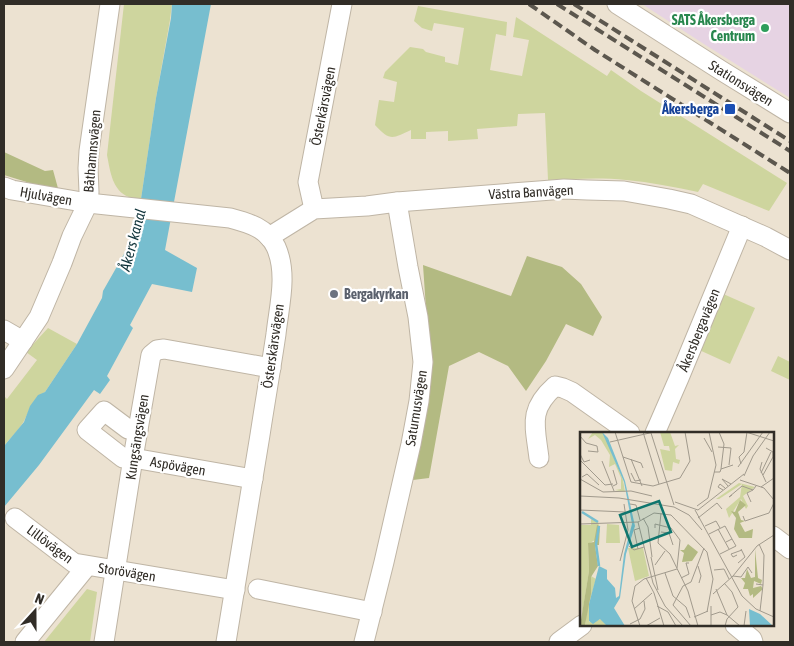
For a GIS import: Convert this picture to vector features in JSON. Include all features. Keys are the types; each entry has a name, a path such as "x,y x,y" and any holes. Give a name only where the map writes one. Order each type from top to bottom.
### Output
{"street":[{"name":"Båthamnsvägen","path":"4,369 39,316 72,236 88,203 89,151 110,4"},
{"name":"Österkärsvägen","path":"314,209 308,182 342,4"},
{"name":"Stationsvägen","path":"617,4 790,113"},
{"name":"Hjulvägen","path":"4,187 88,203"},
{"name":"Västra Banvägen","path":"269,237 314,209 564,189 624,191 691,204 766,237 790,250"},
{"name":"Saturnusvägen","path":"364,642 411,444 419,401 423,362 418,316 397,202"},
{"name":"Österskärsvägen","path":"88,203 230,218 250,223 262,230 276,246 281,262 280,302 226,642"},
{"name":"Åkersbergavägen","path":"656,432 742,226"},
{"path":"4,330 23,341"},
{"name":"Kungsängsvägen","path":"104,642 151,355 157,350 164,349 271,368"},
{"path":"539,458 535,414 542,399 555,386 572,392 627,432"},
{"name":"Aspövägen","path":"138,430 128,429 104,411 87,430 123,458 133,458 253,479"},
{"name":"Lillövägen","path":"15,518 74,563 87,566"},
{"path":"774,537 790,549"},
{"name":"Storövägen","path":"25,642 87,566 235,590"},
{"path":"258,589 372,612"},
{"path":"560,642 581,626"},
{"path":"737,626 753,642"}],"shaded area":[{"path":"642,4 790,4 790,98 707,46"}],"green space":[{"path":"124,4 172,4 141,199 123,194 115,185 107,155"},
{"path":"418,6 507,22 506,36 496,34 490,70 522,76 529,40 513,37 516,17 607,76 611,70 787,183 769,211 703,184 698,192 653,183 616,179 548,180 545,113 518,114 517,126 477,129 478,139 448,141 448,131 426,132 426,139 411,139 411,130 395,137 388,136 375,125 379,100 394,102 397,82 383,78 385,72 410,47 423,49 426,52 445,57 445,62 458,65 464,28 434,23 432,31 422,28 414,21"},
{"path":"4,152 45,171 53,170 59,192 4,175"},
{"path":"527,256 562,267 581,284 602,317 593,336 566,324 546,361 526,391 508,366 479,352 449,366 429,478 413,480 422,422 429,353 423,265 511,296"},
{"path":"721,293 755,308 730,364 697,349"},
{"path":"48,328 77,344 45,392 34,401 22,424 4,446 4,396 7,399 37,360 26,352"},
{"path":"778,356 790,362 790,380 771,371"},
{"path":"87,589 97,592 90,642 44,642"}],"water":[{"name":"Åkers kanal","path":"172,4 211,4 165,250 197,268 192,292 152,284 130,325 133,328 107,376 110,380 100,394 94,390 39,465 4,507 4,446 24,422 30,406 38,395 45,392 77,344 102,298 103,291 144,219 141,199"}],"railway":[{"path":"529,4 595,50 790,173"},
{"path":"557,4 790,151"},
{"path":"574,4 790,141"}],"place":[{"name":"SATS Åkersberga Centrum","path":"765,28"},
{"name":"Åkersberga","path":"730,109"},
{"name":"Bergakyrkan","path":"334,294"}]}
